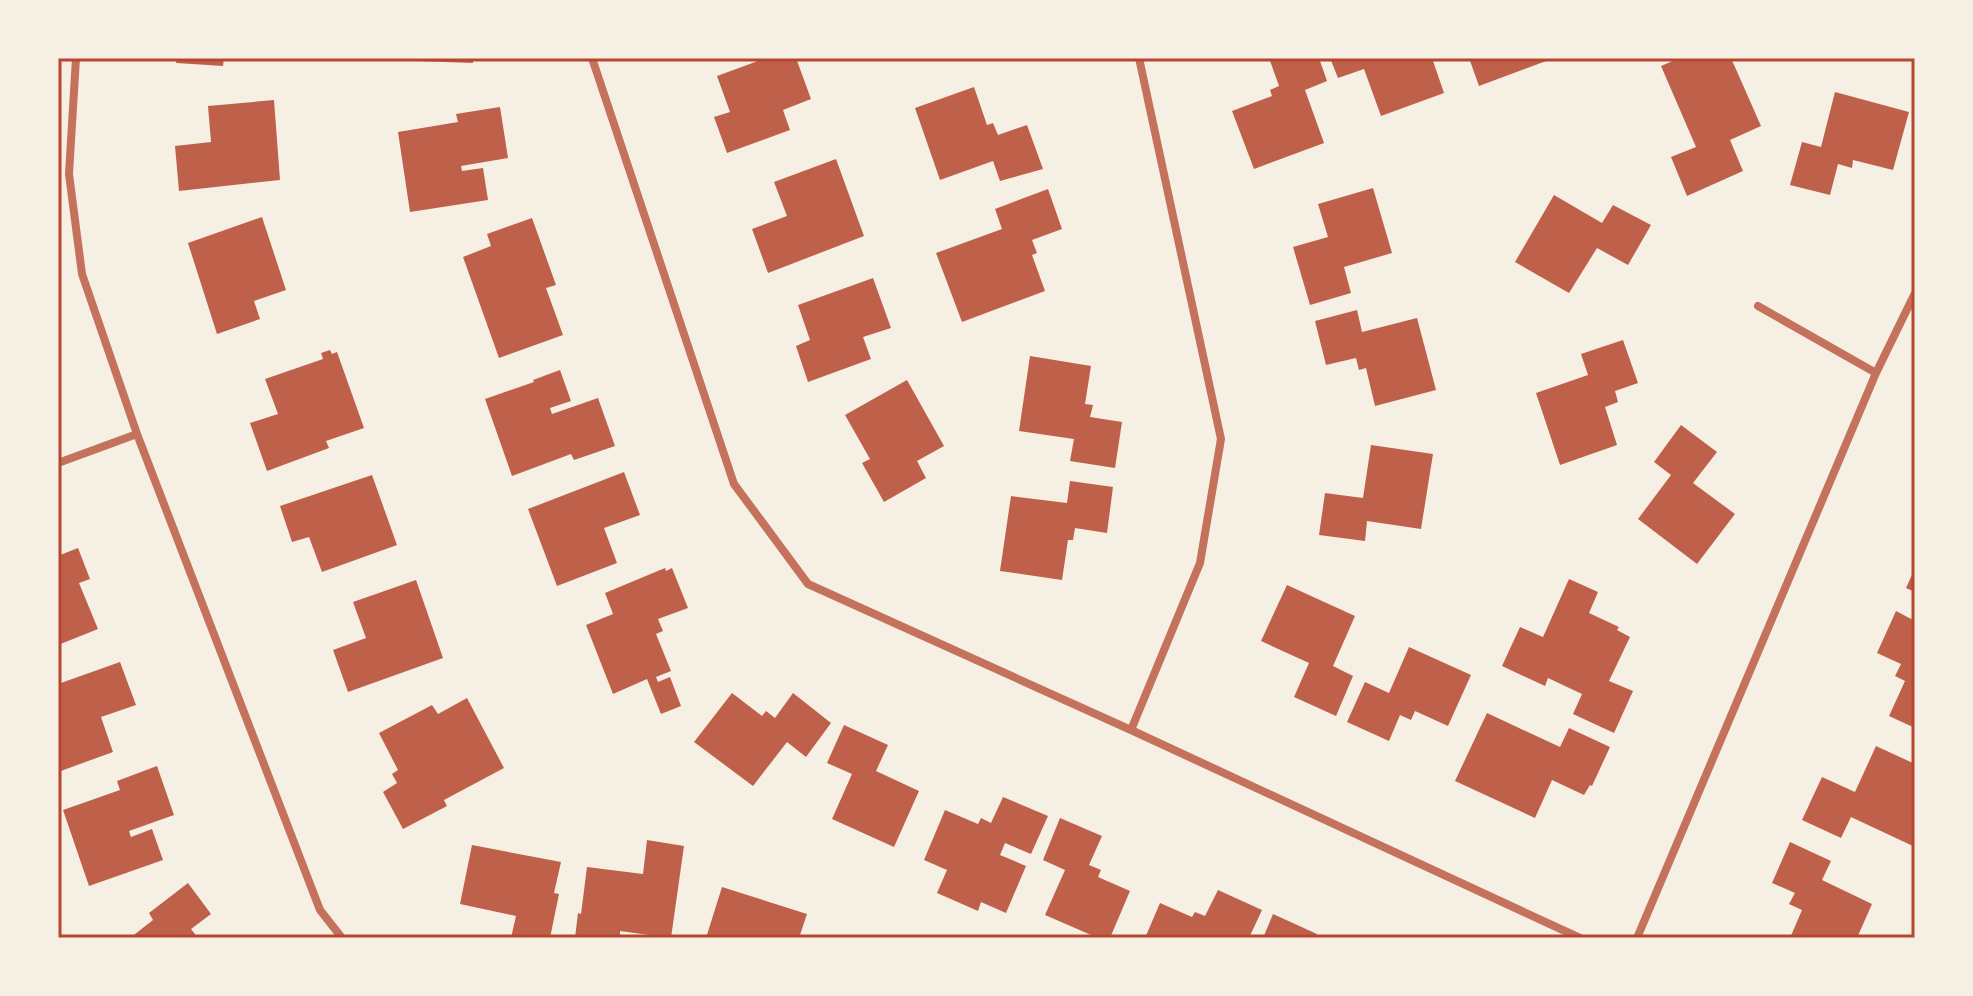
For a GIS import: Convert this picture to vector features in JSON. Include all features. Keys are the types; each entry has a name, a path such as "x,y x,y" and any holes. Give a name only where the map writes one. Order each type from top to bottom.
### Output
{"street":[{"path":"76,58 69,174 82,274 137,434 320,910 342,938"},
{"path":"592,58 734,484 808,584 1580,938"},
{"path":"1131,730 1200,563 1221,439 1139,58"},
{"path":"1637,938 1876,373 1915,293"},
{"path":"1758,306 1876,373"},
{"path":"58,463 137,434"}],"building":[{"path":"177,58 224,58 223,66 176,63"},
{"path":"416,58 473,58 473,63 416,61"},
{"path":"766,58 796,58 811,99 783,110 790,130 727,153 714,117 730,112 717,76"},
{"path":"1269,58 1319,58 1327,81 1305,90 1324,143 1254,169 1232,111 1272,96 1270,90 1279,86"},
{"path":"1330,58 1432,58 1444,93 1381,116 1364,69 1338,78"},
{"path":"1469,58 1548,58 1549,60 1479,86"},
{"path":"1680,58 1731,58 1761,126 1730,140 1743,171 1687,196 1671,157 1696,147 1661,66"},
{"path":"974,87 987,125 993,123 998,135 1027,125 1043,169 1000,181 993,161 940,180 915,108"},
{"path":"1835,92 1909,112 1893,170 1853,160 1852,168 1838,164 1830,195 1790,185 1802,142 1821,147"},
{"path":"274,100 280,180 179,191 175,146 211,142 208,106"},
{"path":"500,107 508,158 461,166 462,171 483,168 488,200 410,212 398,132 458,122 456,114"},
{"path":"836,159 864,236 768,273 752,229 787,216 774,182"},
{"path":"1373,188 1392,253 1344,267 1351,293 1310,305 1293,247 1328,237 1318,204"},
{"path":"1048,189 1062,229 1032,240 1037,253 1032,255 1045,291 962,322 936,253 1002,229 995,209"},
{"path":"1554,195 1602,223 1613,205 1651,225 1628,265 1597,248 1569,293 1515,262"},
{"path":"262,217 286,290 254,301 260,319 217,334 188,243"},
{"path":"532,218 556,285 546,288 563,335 499,358 463,257 491,246 487,234"},
{"path":"873,278 891,328 863,337 871,359 808,382 796,346 810,340 798,305"},
{"path":"1357,310 1362,332 1417,318 1436,390 1375,406 1366,368 1359,370 1356,358 1326,365 1315,321"},
{"path":"1623,340 1638,383 1615,391 1618,402 1605,407 1617,445 1560,465 1536,393 1588,375 1581,354"},
{"path":"330,350 332,354 337,352 364,428 326,441 329,448 267,471 250,423 278,414 265,379 323,359 321,353"},
{"path":"1030,356 1091,366 1085,404 1093,405 1090,417 1122,422 1115,468 1070,461 1074,439 1019,431"},
{"path":"560,370 571,401 550,408 552,414 598,398 615,446 574,460 571,454 512,476 485,399"},
{"path":"907,380 944,446 917,461 926,478 884,502 862,463 870,459 845,415"},
{"path":"1681,425 1717,452 1693,483 1735,514 1697,564 1638,519 1671,475 1654,462"},
{"path":"1371,445 1433,454 1421,529 1367,521 1365,541 1319,535 1325,493 1363,498"},
{"path":"624,472 640,515 604,528 617,563 557,586 528,509"},
{"path":"372,475 397,545 322,572 309,537 292,542 280,506"},
{"path":"1070,481 1113,487 1107,533 1075,528 1073,540 1068,540 1062,580 1000,571 1011,496 1067,503"},
{"path":"78,548 90,579 79,583 98,629 58,645 58,559 60,555"},
{"path":"665,568 666,571 672,568 688,608 658,619 663,631 656,634 671,671 656,677 658,682 670,677 681,706 661,714 647,679 613,694 586,625 613,614 605,593"},
{"path":"1915,568 1915,592 1906,588"},
{"path":"1569,579 1598,592 1589,613 1619,627 1617,630 1630,637 1609,681 1633,691 1614,733 1573,714 1582,694 1548,678 1545,686 1502,666 1520,627 1543,637"},
{"path":"416,580 443,658 348,692 333,650 366,638 353,602"},
{"path":"1287,585 1355,616 1333,666 1353,676 1336,716 1294,697 1309,663 1261,641"},
{"path":"1896,611 1915,621 1915,728 1889,716 1905,681 1895,676 1901,664 1877,653"},
{"path":"1409,647 1471,675 1448,726 1415,711 1411,720 1400,715 1389,741 1347,722 1365,682 1389,693"},
{"path":"120,662 136,705 101,717 113,752 58,772 58,684"},
{"path":"732,693 762,716 766,711 775,718 793,693 831,723 806,757 787,742 753,786 694,742"},
{"path":"467,698 504,768 444,800 447,806 403,829 383,792 397,783 392,774 398,770 379,733 432,705 438,714"},
{"path":"1487,713 1560,747 1569,728 1610,747 1592,786 1584,795 1552,780 1535,818 1455,781"},
{"path":"844,725 888,745 876,771 919,791 894,847 832,819 852,774 827,763"},
{"path":"1876,746 1915,764 1915,847 1851,817 1841,838 1802,820 1822,777 1855,792"},
{"path":"157,766 174,815 129,831 131,837 152,829 163,860 89,886 63,810 120,790 117,781"},
{"path":"1003,797 1048,816 1031,854 1005,843 1000,855 1026,866 1006,913 981,902 978,911 937,893 947,870 924,860 945,810 978,824 981,818 991,823"},
{"path":"1060,818 1102,836 1089,865 1101,870 1098,877 1130,891 1110,938 1098,938 1045,915 1065,870 1043,860"},
{"path":"647,840 684,846 671,938 620,931 620,938 575,938 587,867 643,874"},
{"path":"1790,842 1831,861 1822,880 1872,904 1857,938 1790,938 1802,910 1789,904 1795,893 1772,883"},
{"path":"472,845 561,862 554,893 559,894 550,938 511,938 516,916 460,904"},
{"path":"188,883 211,914 191,929 198,938 130,938 153,920 149,913"},
{"path":"722,887 807,914 799,938 706,938"},
{"path":"1218,890 1262,910 1249,938 1145,938 1160,903 1192,917 1195,912 1205,916"},
{"path":"1273,914 1317,934 1315,938 1263,938"}]}
